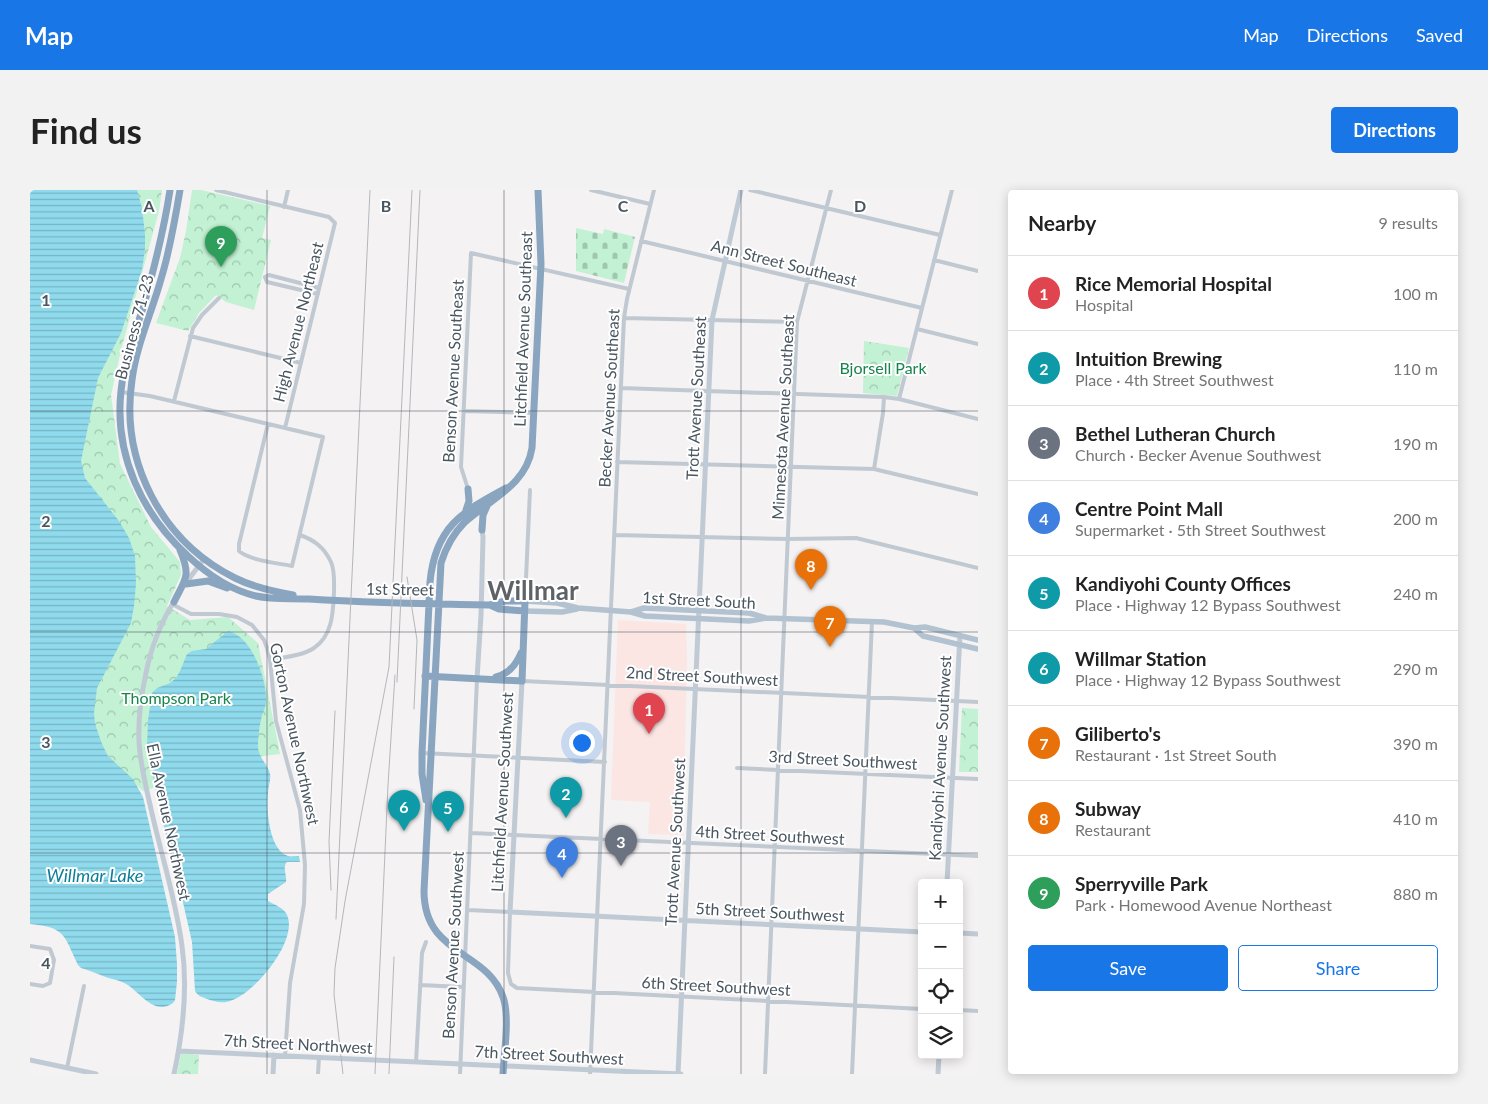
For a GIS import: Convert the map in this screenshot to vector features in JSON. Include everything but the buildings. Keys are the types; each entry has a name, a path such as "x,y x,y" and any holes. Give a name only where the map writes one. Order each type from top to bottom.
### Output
{"highway":[{"name":"Business 71-23","path":"170,190 160,246 129,349 121,392 120,426 128,467 141,497 163,531 198,566 234,587 256,596 310,599"},
{"name":"Business 71-23","path":"180,190 162,278 136,360 130,392 129,407 132,443 144,482 165,518 177,533 204,558 235,578 254,586 310,599"},
{"name":"Litchfield Avenue Southeast","path":"514,483 527,466 533,440 541,269 538,190"},
{"path":"503,1074 506,1016 503,996 486,973 436,932 425,910 424,891 440,570 443,556 452,538 464,523 488,506 514,483"},
{"path":"428,813 422,774 422,753 428,607 431,573 436,551 448,529 464,513 479,502 514,483"},
{"path":"464,513 469,504 468,489"},
{"path":"482,530 483,515 488,506"},
{"path":"464,523 474,522 482,530"},
{"path":"173,603 185,580 187,571 179,548"},
{"path":"186,584 208,581 256,596"},
{"name":"1st Street","path":"310,599 344,602 490,605 504,601 525,601"},
{"name":"Litchfield Avenue Southwest","path":"522,681 525,601"},
{"name":"1st Street","path":"490,605 499,609 524,611"},
{"path":"481,679 502,676 510,670 518,661 524,646"},
{"name":"2nd Street Southwest","path":"425,676 522,681"}],"main road":[{"name":"1st Street South","path":"525,601 631,612 645,616 749,621 766,618 872,621 914,628 925,627 978,640"},
{"name":"1st Street South","path":"524,611 562,612 578,608"},
{"name":"1st Street South","path":"631,612 644,608 699,610 749,613 766,618"},
{"name":"1st Street South","path":"914,628 923,636 978,649"}],"street":[{"path":"216,190 284,206 288,190"},
{"path":"591,190 650,204"},
{"name":"Becker Avenue Southeast","path":"590,1072 616,535 624,318 629,289 654,190"},
{"name":"Trott Avenue Southeast","path":"699,610 712,320 741,190"},
{"path":"750,190 940,235"},
{"name":"Minnesota Avenue Southeast","path":"765,1074 797,322 830,190"},
{"path":"899,399 952,190"},
{"name":"High Avenue Northeast","path":"284,206 329,217 334,223 285,428"},
{"name":"Ann Street Southeast","path":"641,241 922,308"},
{"name":"Benson Avenue Southeast","path":"468,489 461,467 471,253 541,269"},
{"path":"934,260 978,271"},
{"path":"541,269 629,289"},
{"path":"318,294 268,282 265,278 269,275 320,288"},
{"path":"174,401 190,336 197,321 219,298"},
{"path":"624,318 797,322"},
{"path":"917,329 978,344"},
{"path":"190,336 301,363"},
{"path":"621,388 899,399 978,419"},
{"path":"121,392 130,392 174,401 323,437 300,535 316,542 331,562 334,576 332,617 326,635 314,648 270,660"},
{"path":"874,469 884,398"},
{"path":"464,410 534,413"},
{"name":"High Avenue Northeast","path":"268,424 239,544 239,551 265,561 292,566 300,535"},
{"path":"618,462 874,469 978,494"},
{"path":"525,601 530,490"},
{"name":"Benson Avenue Southwest","path":"460,1074 474,756 481,679 482,530"},
{"path":"616,535 788,539 856,538 978,568"},
{"name":"Ella Avenue Northwest","path":"174,1074 179,1051 184,986 182,944 140,756 141,696 150,656 160,629 173,603 204,558"},
{"name":"Gorton Avenue Northwest","path":"173,603 192,614 229,614 252,625 264,640 270,660 276,721 300,810 305,865 304,904 290,983 285,1056"},
{"name":"Trott Avenue Southwest","path":"679,1074 684,921 699,610"},
{"path":"852,1074 872,621"},
{"name":"Kandiyohi Avenue Southwest","path":"947,879 960,636"},
{"name":"2nd Street Southwest","path":"522,681 978,702"},
{"name":"Litchfield Avenue Southwest","path":"511,984 508,974 510,912 522,681"},
{"path":"422,753 605,762"},
{"name":"3rd Street Southwest","path":"737,768 978,779"},
{"name":"4th Street Southwest","path":"471,833 978,856"},
{"name":"5th Street Southwest","path":"468,910 918,932"},
{"path":"963,934 978,934"},
{"path":"416,1062 422,948 426,942"},
{"path":"30,946 50,949 54,960 50,983 43,986 30,984"},
{"name":"6th Street Southwest","path":"511,984 523,989 918,1009"},
{"path":"67,1068 84,986"},
{"path":"420,986 463,987"},
{"path":"963,1010 978,1011"},
{"name":"7th Street Northwest","path":"179,1051 416,1062"},
{"path":"273,1074 274,1055"},
{"path":"318,1057 318,1074"},
{"path":"938,1074 939,1059"},
{"path":"30,1060 96,1074"},
{"name":"7th Street Southwest","path":"416,1062 503,1065 590,1072 679,1074"}],"shaded area":[{"path":"618,620 686,624 683,835 648,834 650,802 611,800"}],"green space":[{"name":"Thompson Park","path":"134,190 162,190 159,211 121,350 111,395 120,464 151,527 180,562 181,575 167,606 190,620 228,617 258,643 280,754 263,756 143,791 99,751 91,716 78,472"},
{"path":"192,190 201,190 270,206 262,238 271,240 254,310 226,302 216,295 199,313 188,331 156,323 180,258"},
{"path":"576,228 603,234 604,229 635,237 624,283 576,271"},
{"name":"Bjorsell Park","path":"864,341 909,348 897,396 863,393"},
{"path":"962,708 978,709 978,772 959,772"},
{"path":"181,1053 199,1055 198,1074 177,1074"}],"water":[{"name":"Willmar Lake","path":"30,190 137,190 142,208 145,249 142,270 121,333 98,378 81,461 85,478 119,521 129,538 135,556 136,584 131,623 97,688 94,713 95,724 108,756 133,779 143,797 175,937 177,982 175,1000 166,1007 152,1004 122,982 81,968 62,935 51,928 30,924"},
{"path":"228,631 244,641 251,650 261,671 266,701 258,736 258,750 270,774 268,818 270,828 277,846 282,852 289,856 299,856 300,862 287,862 285,869 286,882 268,894 268,901 282,909 287,915 289,926 280,953 260,980 248,990 237,998 221,1002 203,998 195,991 192,942 158,804 147,746 152,693 157,688 170,683 176,678 187,654 192,651 206,649"}],"railway":[{"path":"336,919 370,190"},
{"path":"343,1074 334,994 335,968 345,901 389,667 412,190"},
{"path":"397,682 420,190"},
{"path":"407,577 417,640 414,709"},
{"path":"375,1074 395,675"},
{"path":"331,890 329,842 335,711"},
{"path":"389,1074 394,957"}],"place":[{"name":"Sperryville Park","path":"221,267"},
{"name":"Subway","path":"811,590"},
{"name":"Giliberto's","path":"830,647"},
{"name":"Rice Memorial Hospital","path":"649,734"},
{"name":"Intuition Brewing","path":"566,818"},
{"name":"Willmar Station","path":"404,831"},
{"name":"Kandiyohi County Offices","path":"448,832"},
{"name":"Bethel Lutheran Church","path":"621,866"},
{"name":"Centre Point Mall","path":"562,878"}],"district":[{"name":"Willmar","path":"533,591"}]}
